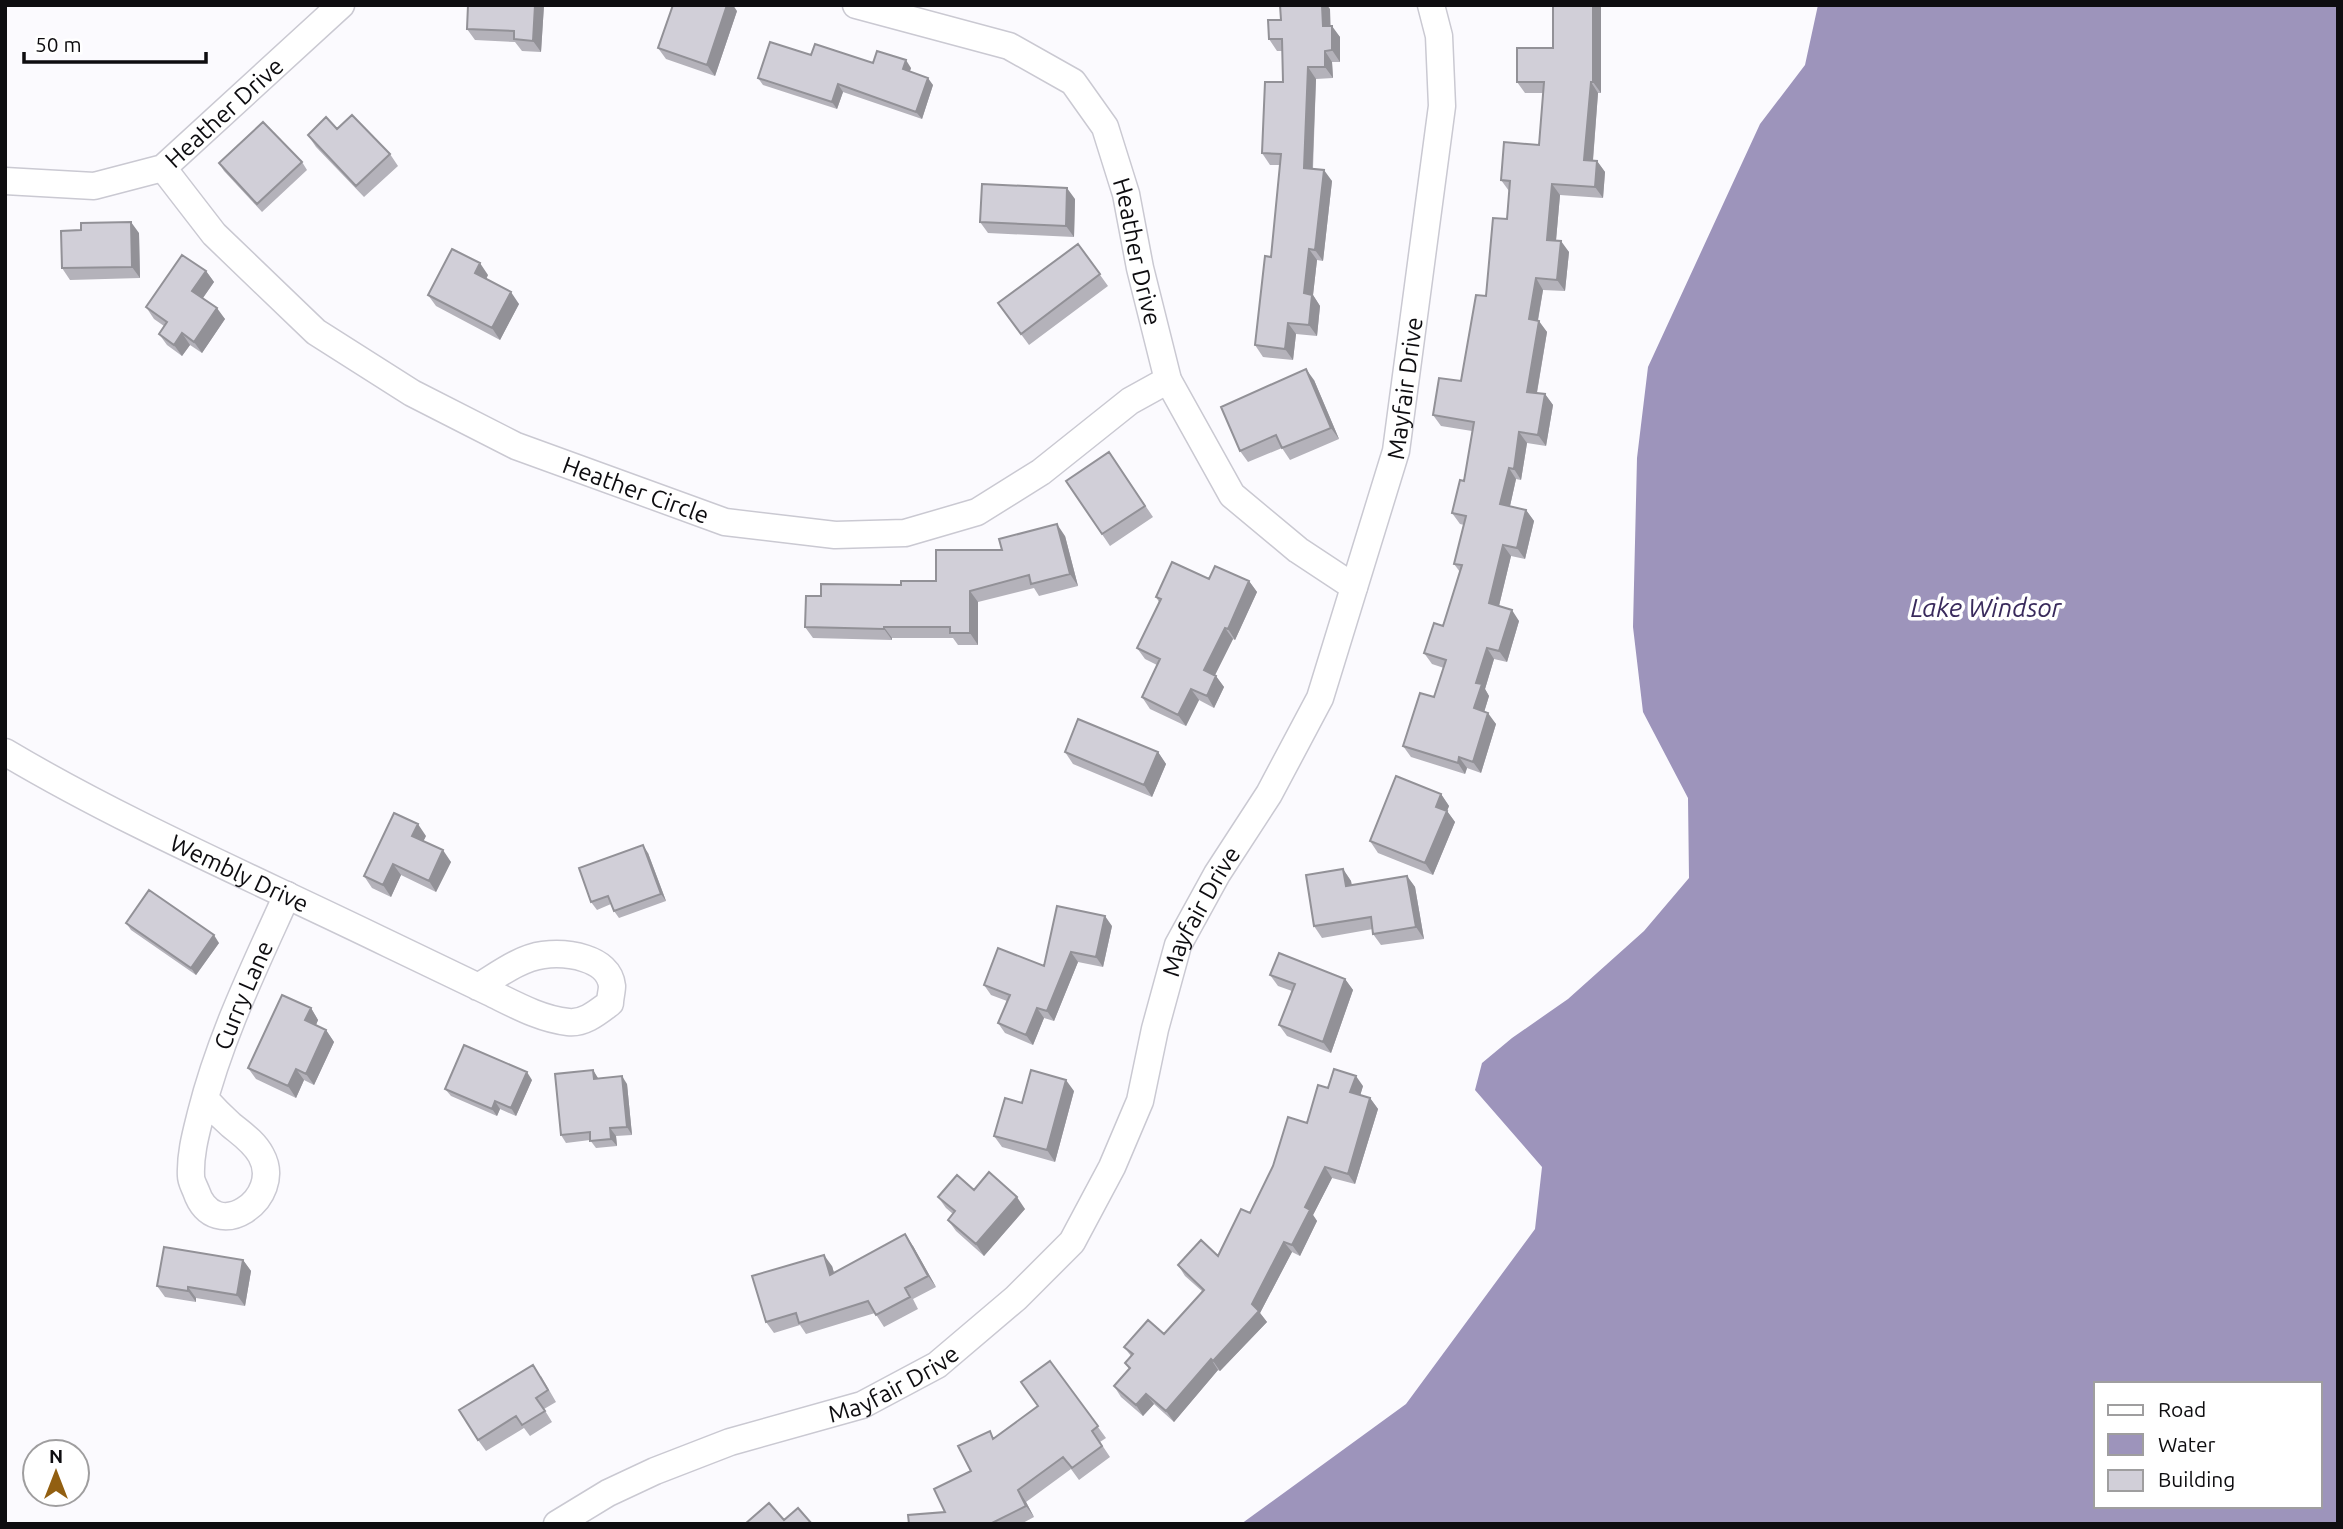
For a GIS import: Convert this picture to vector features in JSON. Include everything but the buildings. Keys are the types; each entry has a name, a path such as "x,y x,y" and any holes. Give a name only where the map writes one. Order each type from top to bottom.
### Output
{"street":[{"name":"Heather Drive","path":"5,180 94,186 163,168 341,5"},
{"name":"Heather Drive","path":"856,5 1009,46 1073,82 1105,127 1126,194 1140,268 1168,380 1232,495 1298,550 1354,587"},
{"name":"Mayfair Drive","path":"557,1524 608,1493 655,1471 730,1442 862,1405 937,1365 1016,1298 1072,1242 1112,1167 1140,1101 1155,1029 1178,946 1217,874 1269,794 1320,698 1396,451 1442,106 1439,36 1431,5"},
{"name":"Heather Circle","path":"163,168 214,234 316,332 412,393 516,446 724,522 835,535 905,533 977,512 1041,472 1130,401 1168,380"},
{"name":"Wembly Drive","path":"5,752 83,797 179,845 478,987"},
{"name":"Curry Lane","path":"205,1099 238,1003 287,895"}],"water":[{"name":"Lake Windsor","path":"1818,5 2338,5 2338,1524 1241,1524 1406,1404 1535,1229 1542,1167 1475,1090 1482,1063 1512,1038 1568,999 1644,931 1689,878 1688,798 1643,712 1633,627 1637,458 1648,367 1760,124 1805,65"}]}
